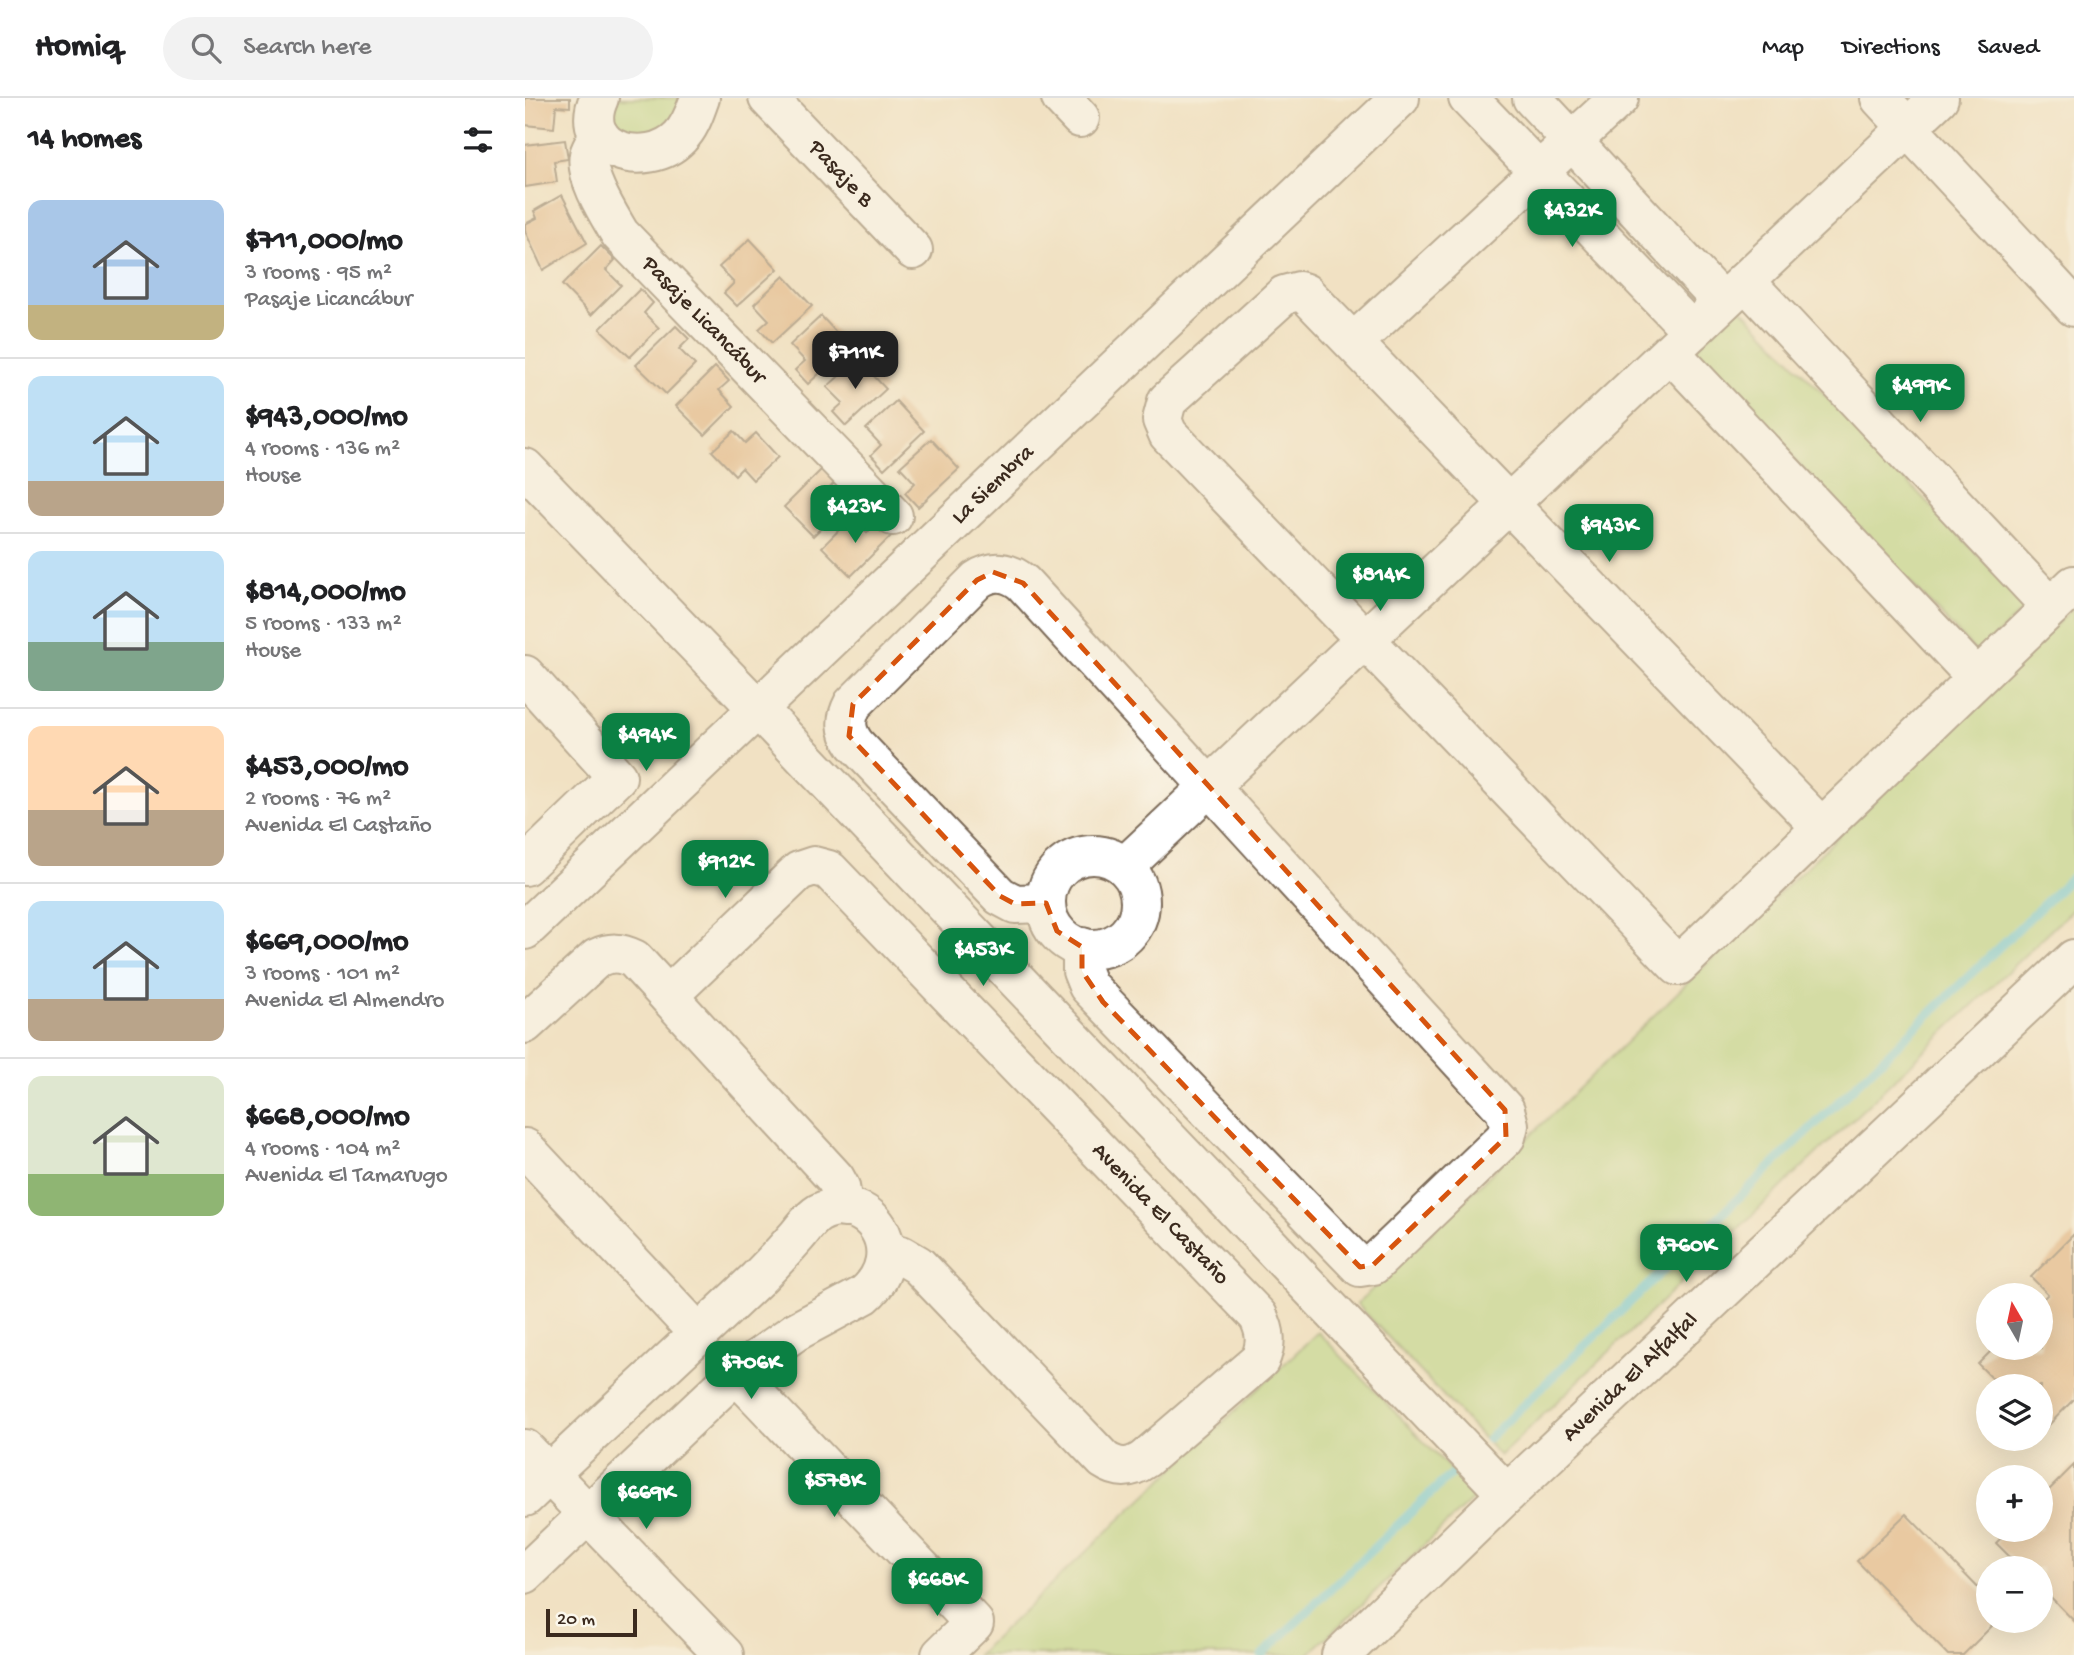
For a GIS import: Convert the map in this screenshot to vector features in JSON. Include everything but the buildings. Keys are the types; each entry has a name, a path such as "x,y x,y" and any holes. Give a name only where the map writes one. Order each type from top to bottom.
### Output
{"street":[{"path":"599,116 617,151 631,155 659,152 672,144 688,127 700,98"},
{"name":"Pasaje B","path":"768,98 913,250"},
{"name":"La Siembra","path":"525,930 1400,98"},
{"path":"1468,98 1538,171 1681,341 1976,677"},
{"path":"1532,98 1571,141 2063,596 1678,966 1168,434 1162,421 1167,401 1284,295 1299,291 1311,297 1821,827"},
{"path":"1354,342 1619,98"},
{"path":"1880,98 2074,307"},
{"path":"1125,866 1938,98"},
{"name":"Pasaje Licancábur","path":"599,116 589,153 588,169 620,234 893,516"},
{"path":"525,468 1507,1494"},
{"path":"1046,903 1015,904 1000,896 855,744 847,726 853,704 985,575 1002,572 1013,575 1023,583 1505,1110 1509,1125 1506,1137 1373,1265 1360,1267 1088,986 1082,971 1082,947"},
{"path":"525,675 617,777 525,866"},
{"path":"1096,855 1111,858 1125,866 1135,878 1140,893 1140,909 1135,925 1125,937 1112,945 1097,949 1068,942 1049,918 1046,903 1048,888 1055,874 1066,863 1080,857 1096,855"},
{"name":"Avenida El Castaño","path":"668,996 799,871 814,866 829,870 1258,1317 1266,1338 1265,1349 1260,1360 1145,1460 1132,1467 1113,1466 1104,1460 918,1265 901,1255 886,1252"},
{"path":"525,1024 597,958 607,953 617,953 634,959 835,1178 840,1187 844,1208"},
{"name":"Avenida El Alfalfal","path":"1341,1655 1507,1494 2074,959"},
{"path":"525,1148 699,1334"},
{"path":"525,1574 589,1514 736,1374 784,1338 864,1295 882,1273 886,1252 882,1237 873,1222 860,1213 844,1208 828,1210 811,1218 776,1260 699,1334 533,1473 589,1514 724,1655"},
{"path":"736,1374 974,1623 941,1655"}],"highlighted area":[{"path":"993,572 1023,583 1505,1110 1506,1137 1373,1265 1360,1267 1103,1002 1082,971 1082,947 1057,931 1046,903 1015,904 1000,896 849,736 853,704 977,580"}],"green space":[{"path":"606,98 691,98 667,138 618,143"},
{"path":"1739,306 2027,606 1978,654 1692,352"},
{"path":"2074,607 2074,908 1500,1456 1357,1304"},
{"path":"1318,1332 1476,1496 1308,1655 977,1655"}],"waterway":[{"path":"1488,1439 2074,875"},
{"path":"1262,1655 1452,1473"}]}
